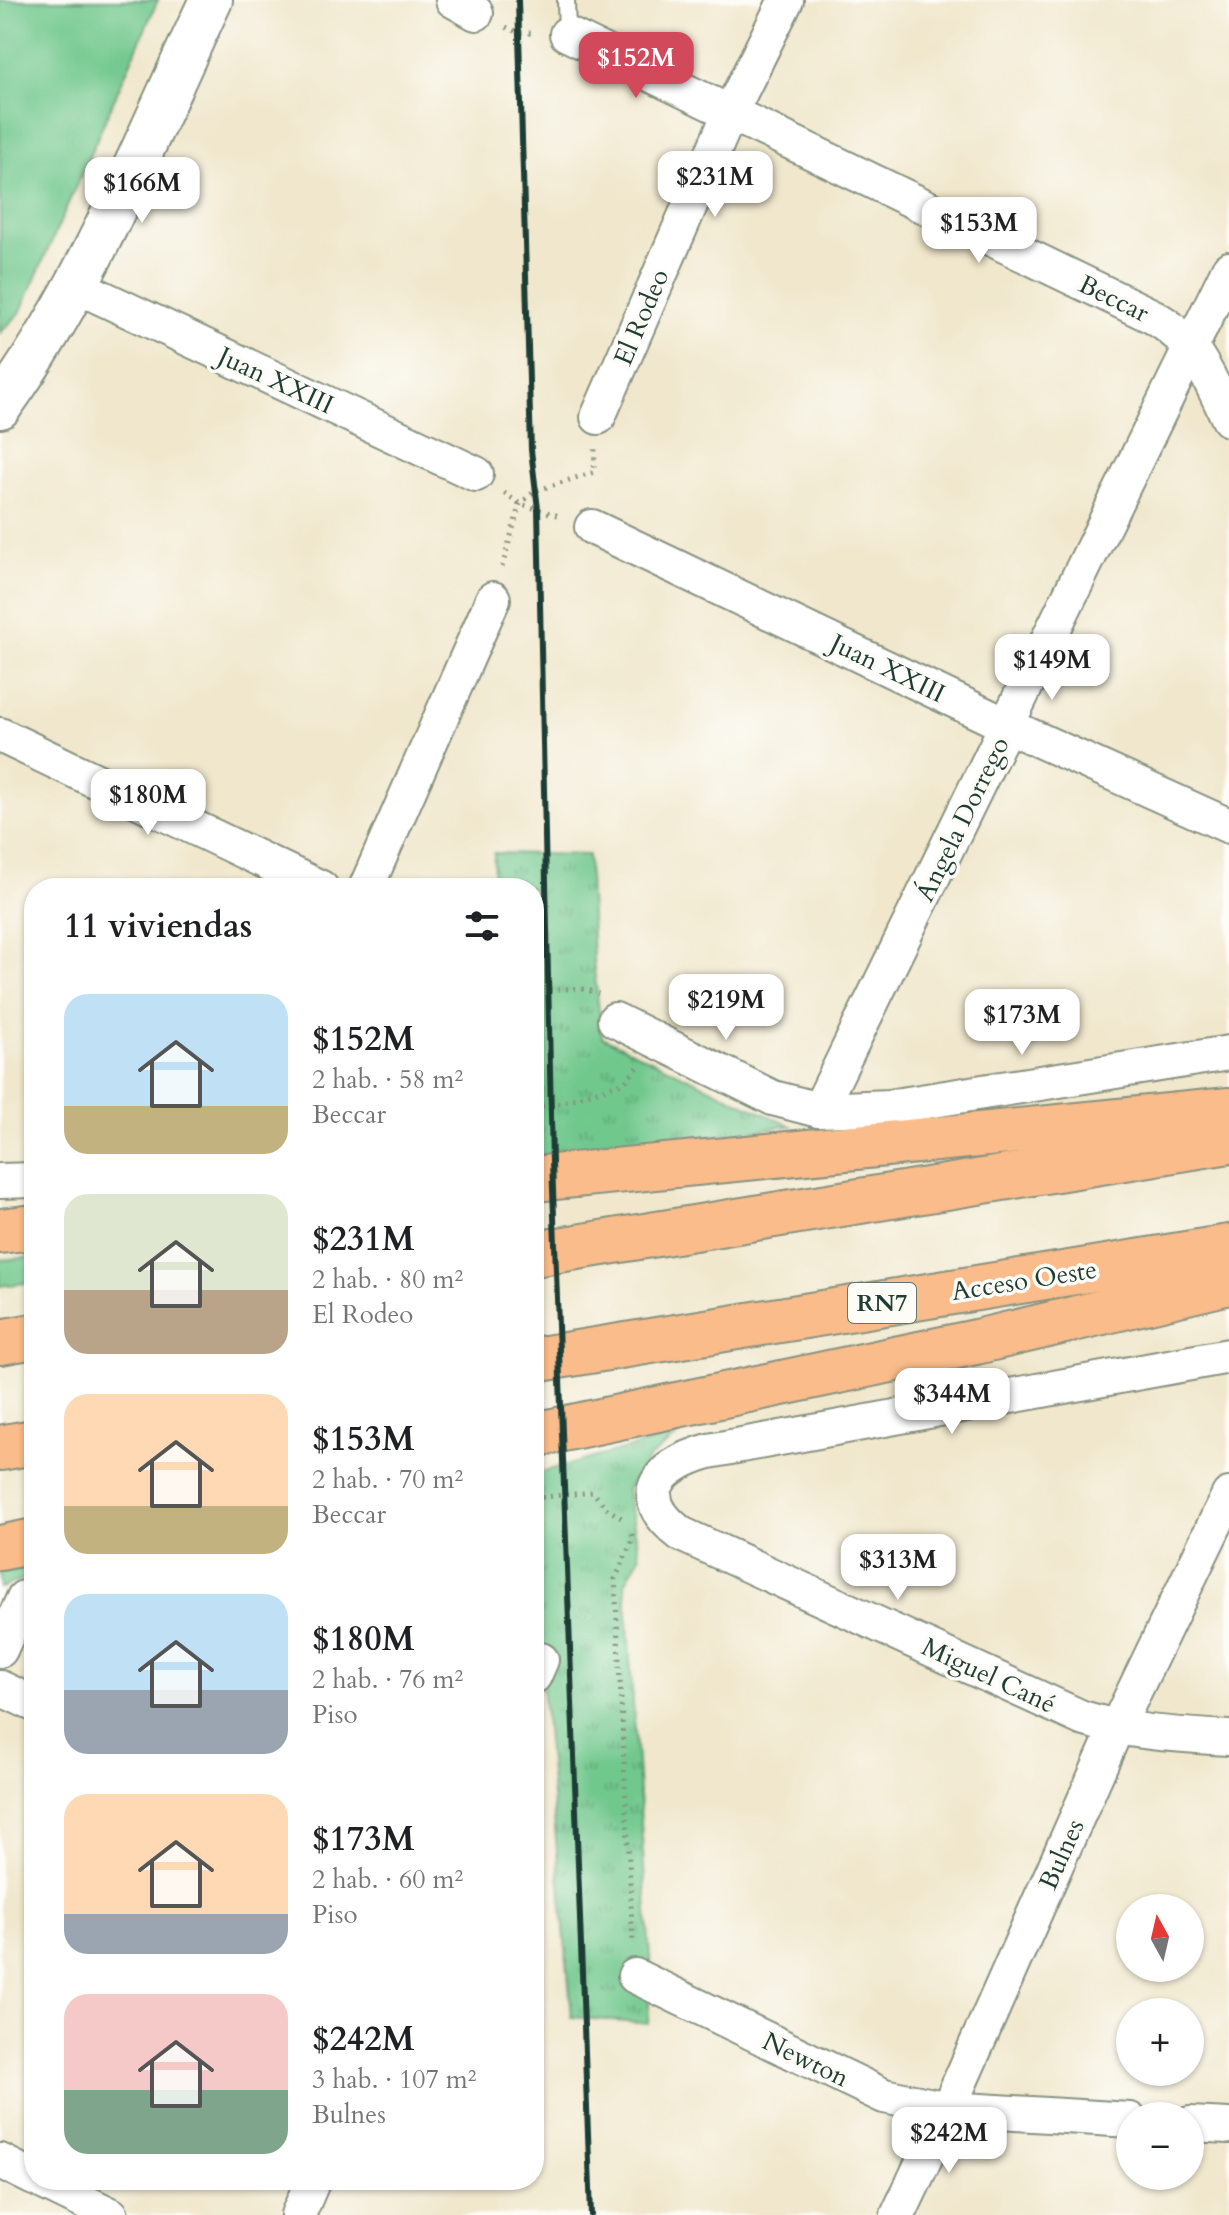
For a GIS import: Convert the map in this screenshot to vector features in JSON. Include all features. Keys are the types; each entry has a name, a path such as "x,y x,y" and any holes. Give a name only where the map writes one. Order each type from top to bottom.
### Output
{"highway":[{"path":"544,1178 1229,1110"},
{"path":"544,1252 1229,1141"},
{"path":"0,1231 24,1228"},
{"name":"Acceso Oeste","path":"544,1358 1229,1247"},
{"path":"544,1433 976,1342 1229,1282"},
{"path":"0,1342 24,1338"},
{"path":"0,1448 24,1444"},
{"path":"0,1548 24,1543"}],"street":[{"path":"0,407 28,369 77,286 211,0"},
{"name":"El Rodeo","path":"598,417 730,113 786,0"},
{"name":"Beccar","path":"567,34 1154,317 1193,347 1229,419"},
{"name":"Ángela Dorrego","path":"819,1110 1229,269"},
{"name":"Juan XXIII","path":"77,286 476,474"},
{"path":"0,430 28,369"},
{"name":"Juan XXIII","path":"592,527 1008,726 1229,826"},
{"path":"370,878 493,599"},
{"path":"0,735 300,878"},
{"path":"615,1020 773,1098 819,1110 889,1107 1229,1053"},
{"path":"0,1181 24,1180"},
{"name":"Miguel Cané","path":"1229,1356 709,1451 679,1462 663,1475 654,1488 654,1506 667,1524 681,1534 1082,1718 1116,1729 1229,1738"},
{"name":"Bulnes","path":"898,2215 1116,1729 1229,1495"},
{"path":"0,1650 19,1601"},
{"path":"0,1688 24,1699"},
{"name":"Newton","path":"635,1976 884,2096 948,2109 1116,2119"},
{"path":"1204,2125 1229,2126"},
{"path":"0,2161 24,2173"},
{"path":"59,2190 111,2215"},
{"path":"298,2215 309,2190"}],"lane":[{"path":"566,0 567,34"}],"path":[{"path":"464,7 519,33 567,34"},
{"path":"493,599 520,504 535,491 594,472 598,417"},
{"path":"476,474 520,504 592,527"},
{"path":"544,989 584,987 604,997 615,1020"},
{"path":"544,1106 625,1082 660,1042"},
{"path":"544,1497 593,1492 606,1508 630,1523 633,1539 615,1579 635,1976"}],"green space":[{"path":"0,0 158,0 20,313 0,333"},
{"path":"494,853 588,855 593,959 602,1037 791,1126 544,1157 544,878 493,878"},
{"path":"24,1258 24,1283 0,1286 0,1260"},
{"path":"681,1434 650,1457 627,1490 640,1556 625,1583 651,1972 648,2024 572,2017 544,1707 544,1471"},
{"path":"24,1567 24,1579 0,1588 0,1572"}],"railway":[{"path":"518,0 531,450 538,509 552,1163 591,2215"}]}
